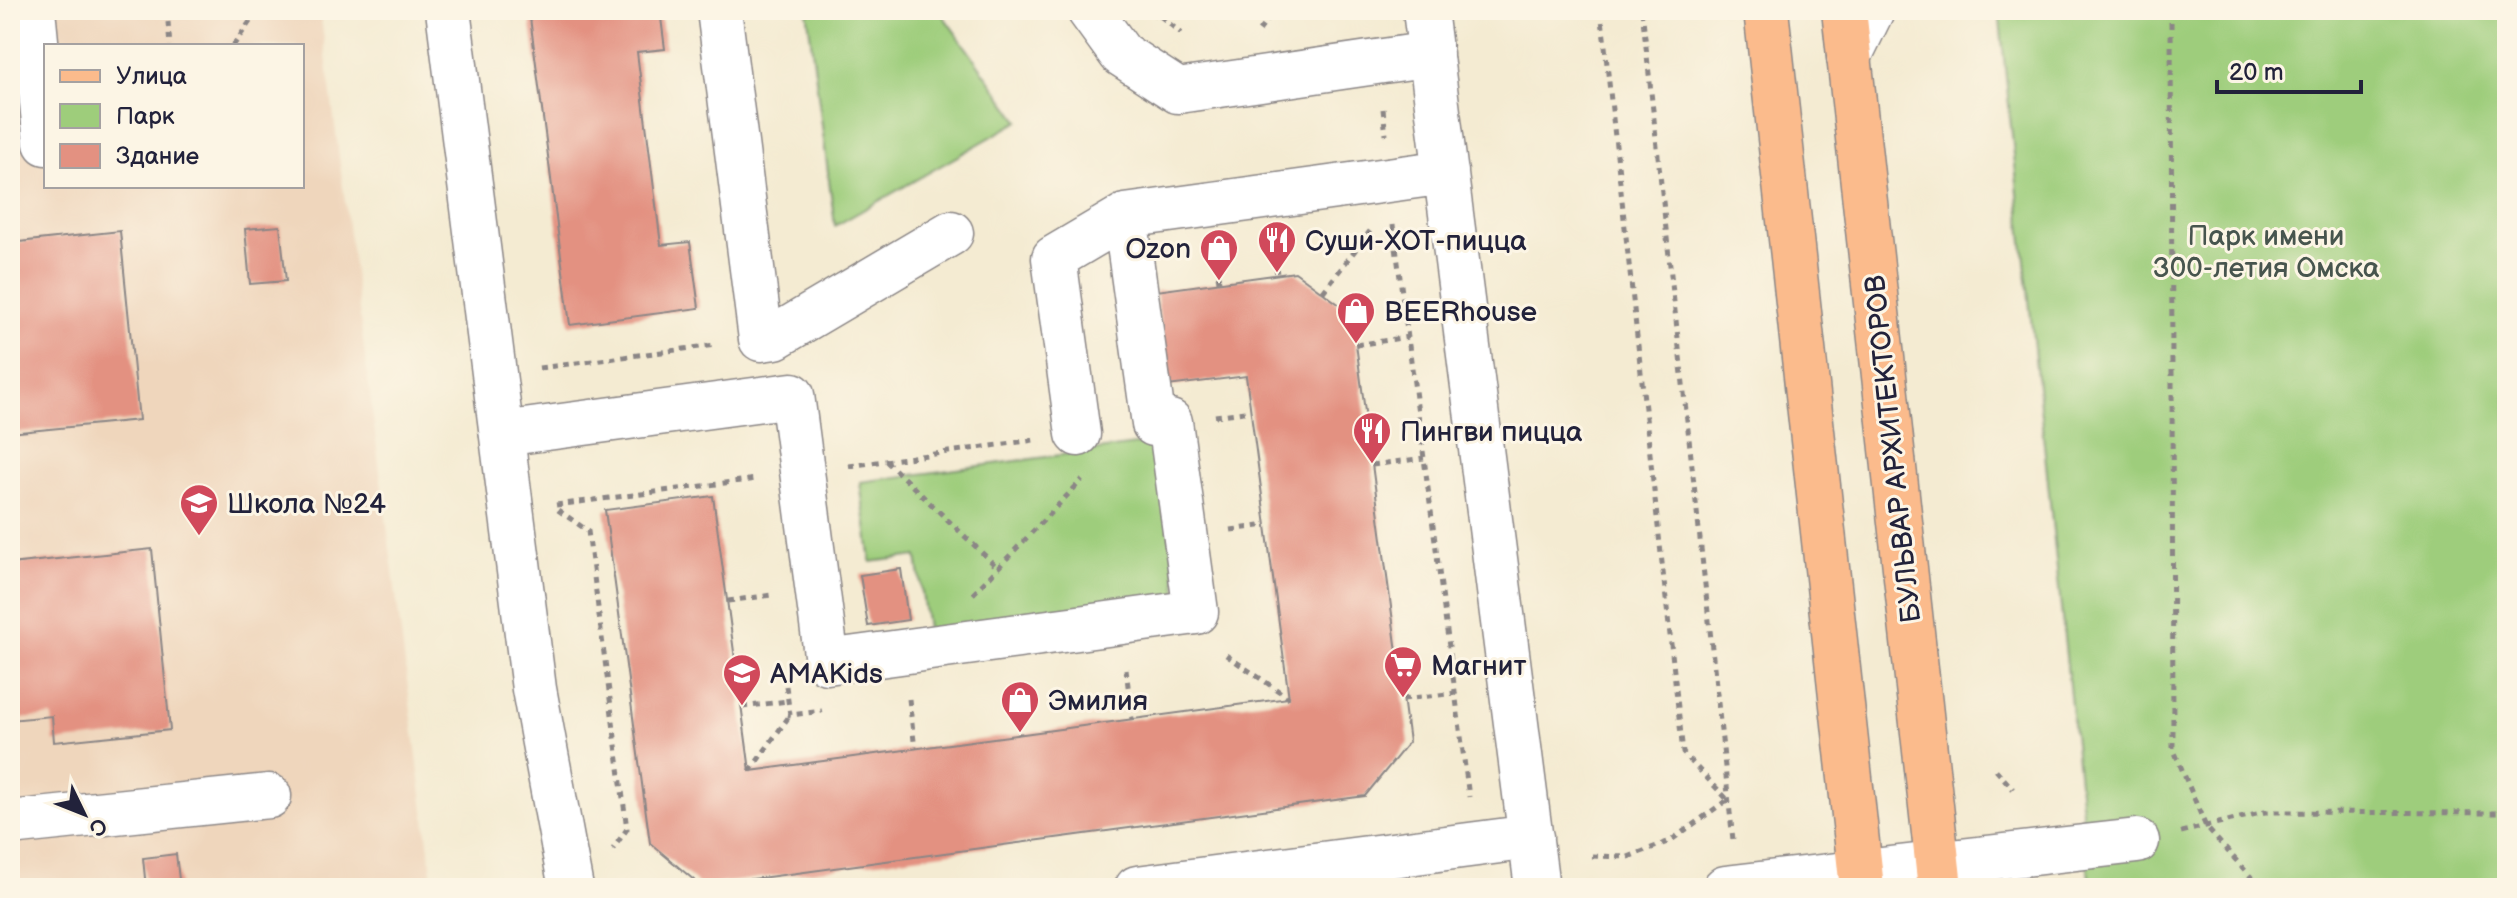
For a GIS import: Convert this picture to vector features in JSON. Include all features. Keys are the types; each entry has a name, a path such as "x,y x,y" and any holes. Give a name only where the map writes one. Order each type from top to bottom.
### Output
{"main road":[{"path":"1766,10 1900,876"},
{"name":"БУЛЬВАР АРХИТЕКТОРОВ","path":"1844,10 1900,876"}],"street":[{"path":"33,10 44,123"},
{"path":"448,10 534,689 571,888"},
{"path":"719,10 761,339 775,337 951,233"},
{"path":"1089,10 1121,54 1178,91 1431,54"},
{"path":"1425,10 1537,888"},
{"path":"1849,57 1872,10"},
{"path":"1085,452 1054,258 1125,216 1388,193 1446,172"},
{"path":"502,434 792,395 827,662 1196,612 1170,422 1154,424 1125,216"},
{"path":"10,823 269,796"},
{"path":"1137,888 1531,837"},
{"path":"1725,888 1900,876 2137,841"}],"path":[{"path":"167,10 170,44"},
{"path":"234,44 258,10"},
{"path":"1601,10 1683,753 1728,800"},
{"path":"1642,10 1728,800"},
{"path":"2171,10 2173,748 2206,827 2261,888"},
{"path":"1386,126 1388,193 1471,811"},
{"path":"1323,292 1388,193"},
{"path":"1272,234 1277,274"},
{"path":"1214,243 1219,282"},
{"path":"1356,345 1408,337"},
{"path":"494,374 761,339"},
{"path":"1233,414 1251,411"},
{"path":"627,829 588,531 552,506 886,461 1085,452"},
{"path":"968,598 998,568 1085,452"},
{"path":"1372,465 1424,458"},
{"path":"886,461 998,568"},
{"path":"1248,528 1266,525"},
{"path":"728,601 773,594"},
{"path":"1226,655 1289,698"},
{"path":"1126,669 1132,719"},
{"path":"1013,685 1020,734"},
{"path":"1403,699 1456,693"},
{"path":"909,699 915,749"},
{"path":"742,707 788,701"},
{"path":"750,771 790,715"},
{"path":"1996,770 2013,789"},
{"path":"1592,856 1628,857 1670,841 1728,800"},
{"path":"2137,841 2265,812 2507,813"},
{"path":"798,888 860,880 870,888"}],"shaded area":[{"name":"Школа №24","path":"10,10 320,10 434,888 10,888"}],"green space":[{"path":"807,10 939,10 1019,121 835,226"},
{"name":"Парк имени 300-летия Омска","path":"1999,10 2507,10 2507,888 2090,888"},
{"path":"1157,442 1179,603 928,637 917,556 871,562 860,482"}],"building":[{"path":"529,10 660,10 665,49 637,52 661,245 690,242 699,308 570,325"},
{"path":"10,24 18,90 10,91"},
{"path":"280,226 286,281 250,284 245,229"},
{"path":"120,231 139,420 10,433 10,243"},
{"path":"1295,272 1352,314 1409,742 1365,796 701,886 650,843 605,510 713,496 750,771 1289,698 1246,376 1168,386 1156,291"},
{"path":"152,549 170,730 54,742 52,716 10,720 10,564"},
{"path":"901,569 908,620 868,626 860,575"},
{"path":"176,854 180,888 146,888 143,858"}],"place":[{"name":"Суши-ХОТ-пицца","path":"1277,274"},
{"name":"Ozon","path":"1219,282"},
{"name":"BEERhouse","path":"1356,345"},
{"name":"Пингви пицца","path":"1372,465"},
{"name":"Школа №24","path":"199,537"},
{"name":"Магнит","path":"1403,699"},
{"name":"AMAKids","path":"742,707"},
{"name":"Эмилия","path":"1020,734"}]}
